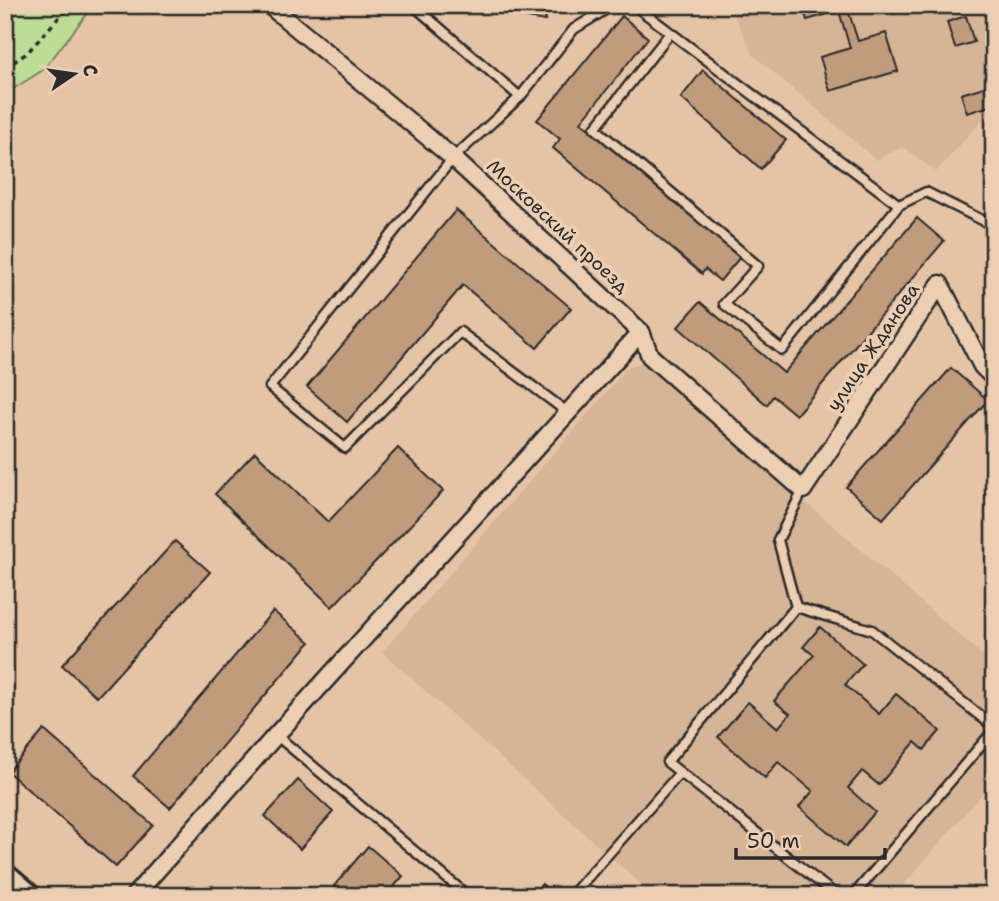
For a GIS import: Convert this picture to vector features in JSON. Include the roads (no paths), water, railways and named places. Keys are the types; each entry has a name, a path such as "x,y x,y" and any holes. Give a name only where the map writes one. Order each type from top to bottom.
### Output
{"street":[{"name":"Московский проезд","path":"269,5 453,158 641,332 650,356 803,490"},
{"name":"улица Жданова","path":"803,490 940,284 982,366 994,378"},
{"path":"134,896 641,332"},
{"path":"5,871 34,896"}],"lane":[{"path":"413,5 520,97"},
{"path":"567,412 460,332 345,448 270,387 453,158 520,97 573,29 613,5"},
{"path":"634,5 900,205"},
{"path":"670,33 595,128 758,266 724,304 782,350 900,205 926,192 994,226"},
{"path":"796,607 778,540 803,490"},
{"path":"796,607 872,630 994,728 853,896"},
{"path":"796,607 667,762 837,896"},
{"path":"276,735 468,896"},
{"path":"571,896 680,774"}]}
